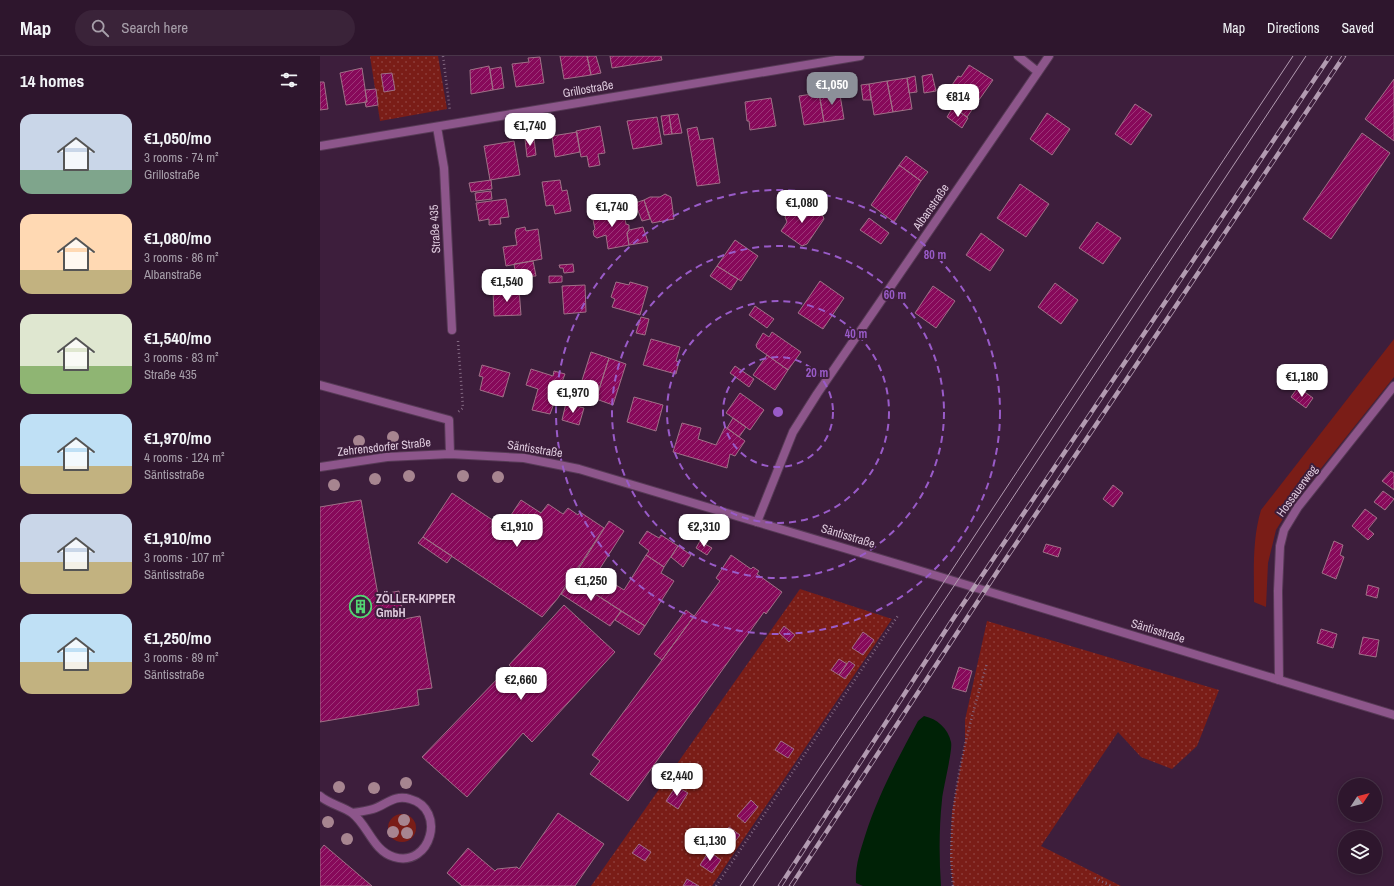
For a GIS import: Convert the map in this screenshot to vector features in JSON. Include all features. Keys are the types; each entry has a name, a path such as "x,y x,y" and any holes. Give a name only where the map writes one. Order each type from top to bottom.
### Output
{"street":[{"name":"Grillostraße","path":"320,146 860,56"},
{"path":"1018,56 1038,72"},
{"name":"Albanstraße","path":"757,522 793,432 826,381 1049,56"},
{"name":"Straße 435","path":"437,127 444,168 452,330"},
{"path":"320,385 449,420 450,454"},
{"name":"Hossauerweg","path":"1279,680 1279,568 1280,546 1284,530 1298,507 1394,386"},
{"name":"Säntisstraße","path":"450,454 524,458 579,469 1394,715"},
{"name":"Zehrensdorfer Straße","path":"320,467 380,457 450,454"},
{"path":"320,796 326,801 352,813 381,850 394,857 409,857 422,851 432,832 432,825 427,811 416,801 409,799 395,798 374,809 352,813"}],"path":[{"path":"442,56 450,111"},
{"path":"449,420 463,408 460,344 452,330"},
{"path":"716,886 899,614"},
{"path":"953,886 950,858 952,812 964,742 987,663"},
{"path":"1095,878 1111,886"}],"shaded area":[{"path":"370,56 438,56 447,109 380,121"},
{"path":"1394,339 1394,377 1291,506 1276,530 1268,563 1266,607 1254,602 1255,544 1261,510"},
{"path":"800,589 892,619 712,886 591,886"},
{"path":"987,621 1219,690 1197,746 1172,769 1141,757 1118,732 1041,846 1121,886 953,886 950,858 952,812 965,742 965,720"},
{"path":"924,716 933,719 945,728 951,742 951,753 941,811 941,886 863,886 856,883 856,871 870,821 882,791 896,763 918,721"},
{"path":"402,814 412,818 416,828 412,838 402,842 392,838 388,828 392,818"}],"building":[{"path":"560,56 587,56 591,75 564,79"},
{"path":"587,56 596,56 601,73 591,75"},
{"path":"610,56 661,56 662,60 612,68"},
{"path":"540,57 544,83 516,87 512,64 529,62 528,58"},
{"path":"969,65 993,80 967,117 952,106 956,101 960,103 966,93 952,85 958,76 961,77"},
{"path":"489,66 493,90 471,94 470,70"},
{"path":"501,67 504,88 493,90 490,69"},
{"path":"362,68 367,102 346,105 340,73"},
{"path":"392,73 395,90 384,92 381,74"},
{"path":"932,74 936,91 924,93 922,76"},
{"path":"915,76 917,92 909,93 907,78"},
{"path":"907,78 912,109 893,112 887,81"},
{"path":"1394,79 1394,141 1365,119"},
{"path":"887,81 893,112 874,115 869,84"},
{"path":"320,82 324,82 328,109 320,110"},
{"path":"869,84 871,100 863,100 861,85"},
{"path":"376,89 378,105 366,107 365,102 367,102 365,90"},
{"path":"839,89 844,119 824,122 819,93"},
{"path":"819,93 824,122 804,125 799,96"},
{"path":"771,98 776,126 750,130 749,121 747,121 745,102"},
{"path":"1135,104 1152,115 1131,145 1115,134"},
{"path":"953,107 968,118 962,128 947,117"},
{"path":"1047,113 1070,129 1052,155 1030,139"},
{"path":"678,114 682,133 672,134 669,115"},
{"path":"669,115 672,134 664,135 661,116"},
{"path":"657,117 662,144 633,149 627,121"},
{"path":"600,126 605,153 598,154 600,165 589,167 587,156 581,157 576,131"},
{"path":"697,127 700,140 713,138 720,183 697,186 687,129"},
{"path":"577,132 580,152 555,157 552,136"},
{"path":"1362,133 1390,153 1331,239 1303,219"},
{"path":"534,138 536,155 527,157 525,139"},
{"path":"514,141 520,175 490,180 484,146"},
{"path":"906,156 928,172 921,181 899,165"},
{"path":"899,165 921,181 894,222 871,205"},
{"path":"491,180 492,189 471,192 469,183"},
{"path":"560,180 562,191 567,190 571,211 555,214 553,205 546,206 542,182"},
{"path":"1020,184 1049,204 1026,237 997,218"},
{"path":"491,191 492,199 476,201 475,193"},
{"path":"665,194 671,197 674,219 652,223 644,200 650,197 660,197"},
{"path":"506,199 509,217 500,218 501,224 489,225 489,219 479,221 476,203"},
{"path":"644,200 650,219 642,221 635,203"},
{"path":"802,202 823,216 824,219 807,244 802,246 781,231 787,222 785,217 790,211 795,212"},
{"path":"623,209 626,224 629,225 629,230 627,233 629,245 608,249 606,235 597,238 594,236 593,231 595,229 592,215"},
{"path":"869,218 889,233 881,244 860,230"},
{"path":"1097,222 1121,238 1103,264 1079,248"},
{"path":"525,227 526,231 538,229 542,259 506,266 503,247 517,245 515,233 516,229"},
{"path":"643,227 648,242 629,245 627,233 629,230"},
{"path":"981,233 1004,250 990,271 966,255"},
{"path":"735,240 758,256 741,281 717,266"},
{"path":"533,261 536,276 516,277 514,264"},
{"path":"573,264 574,272 564,273 563,268 560,268 559,265"},
{"path":"717,266 738,279 731,290 710,276"},
{"path":"549,276 562,276 562,282 549,283"},
{"path":"820,281 844,298 823,329 798,313"},
{"path":"616,282 629,285 630,282 648,287 640,315 612,307 615,299 611,297"},
{"path":"1055,283 1078,300 1061,324 1038,307"},
{"path":"585,285 586,312 564,314 562,286"},
{"path":"933,286 955,301 936,328 915,313"},
{"path":"519,289 521,315 494,316 493,290"},
{"path":"755,306 774,319 767,328 749,315"},
{"path":"641,317 649,319 645,335 636,333"},
{"path":"772,332 801,352 788,370 757,348 756,345 763,333 769,337"},
{"path":"651,339 680,347 676,361 679,362 676,374 643,365"},
{"path":"591,352 609,358 596,399 578,393"},
{"path":"767,355 788,370 775,390 753,375"},
{"path":"609,358 626,364 613,405 596,399"},
{"path":"482,365 510,373 503,397 480,390 483,377 479,376"},
{"path":"735,366 754,379 749,387 730,373"},
{"path":"531,369 553,376 554,371 565,374 550,414 532,410 538,389 526,385"},
{"path":"1298,387 1313,398 1306,408 1291,397"},
{"path":"740,393 764,410 750,430 726,413"},
{"path":"634,397 663,405 656,431 627,422"},
{"path":"566,403 584,408 579,425 562,420"},
{"path":"733,418 746,427 739,437 727,428"},
{"path":"682,423 701,428 698,439 716,445 725,427 745,441 735,456 730,454 727,468 673,452"},
{"path":"1391,471 1394,473 1394,490 1382,481"},
{"path":"1113,485 1123,493 1113,507 1103,499"},
{"path":"1383,491 1394,499 1385,510 1374,502"},
{"path":"452,493 503,527 521,500 541,513 548,504 563,514 568,508 578,515 580,512 604,528 558,598 542,617 423,537"},
{"name":"ZÖLLER-KIPPER GmbH","path":"361,500 378,595 399,591 404,619 420,616 432,688 417,690 419,705 320,722 320,507"},
{"path":"1365,509 1377,518 1368,529 1374,534 1368,540 1352,526"},
{"path":"609,521 624,531 597,573 624,590 646,555 664,567 661,573 674,581 645,626 572,579"},
{"path":"647,531 659,538 661,535 678,546 664,567 646,555 649,551 639,543"},
{"path":"423,537 452,556 447,563 418,543"},
{"path":"700,541 712,548 707,555 696,548"},
{"path":"1334,541 1343,545 1340,555 1344,557 1336,579 1322,573"},
{"path":"1046,544 1061,548 1058,557 1043,552"},
{"path":"678,546 691,555 683,567 671,557"},
{"path":"731,555 751,569 753,567 759,571 757,574 782,592 766,614 764,612 628,801 590,774 600,761 592,755 720,581 716,578"},
{"path":"572,579 621,611 610,626 561,594"},
{"path":"1368,585 1379,588 1377,598 1366,595"},
{"path":"564,605 615,652 532,742 523,733 467,797 422,757 500,676 510,685 520,675 509,665"},
{"path":"686,610 694,616 662,660 654,654"},
{"path":"621,611 645,626 639,635 615,620"},
{"path":"784,626 795,635 789,642 779,633"},
{"path":"1321,629 1337,634 1333,648 1317,643"},
{"path":"863,632 874,640 863,655 852,648"},
{"path":"1363,637 1379,640 1376,657 1359,654"},
{"path":"839,659 847,664 839,675 831,670"},
{"path":"849,661 855,665 845,679 839,675"},
{"path":"959,667 972,671 966,692 952,688"},
{"path":"781,741 794,749 788,758 775,750"},
{"path":"676,786 688,793 678,809 666,801"},
{"path":"751,800 758,807 745,823 737,816"},
{"path":"558,813 604,844 575,886 462,886 447,873 468,848 495,871 497,869 517,867 519,869"},
{"path":"729,827 740,835 730,848 724,844 729,836 725,833"},
{"path":"639,844 651,852 645,861 632,853"},
{"path":"324,845 372,886 320,886 320,850"},
{"path":"709,851 721,860 712,873 700,865"},
{"path":"687,879 699,886 683,886"}],"tram line":[{"path":"740,886 1293,56"},
{"path":"753,886 1306,56"}],"railway":[{"path":"780,886 953,619 1330,56"},
{"path":"791,886 1001,566 1344,56"}],"place":[{"name":"ZÖLLER-KIPPER GmbH","path":"361,606"}]}
